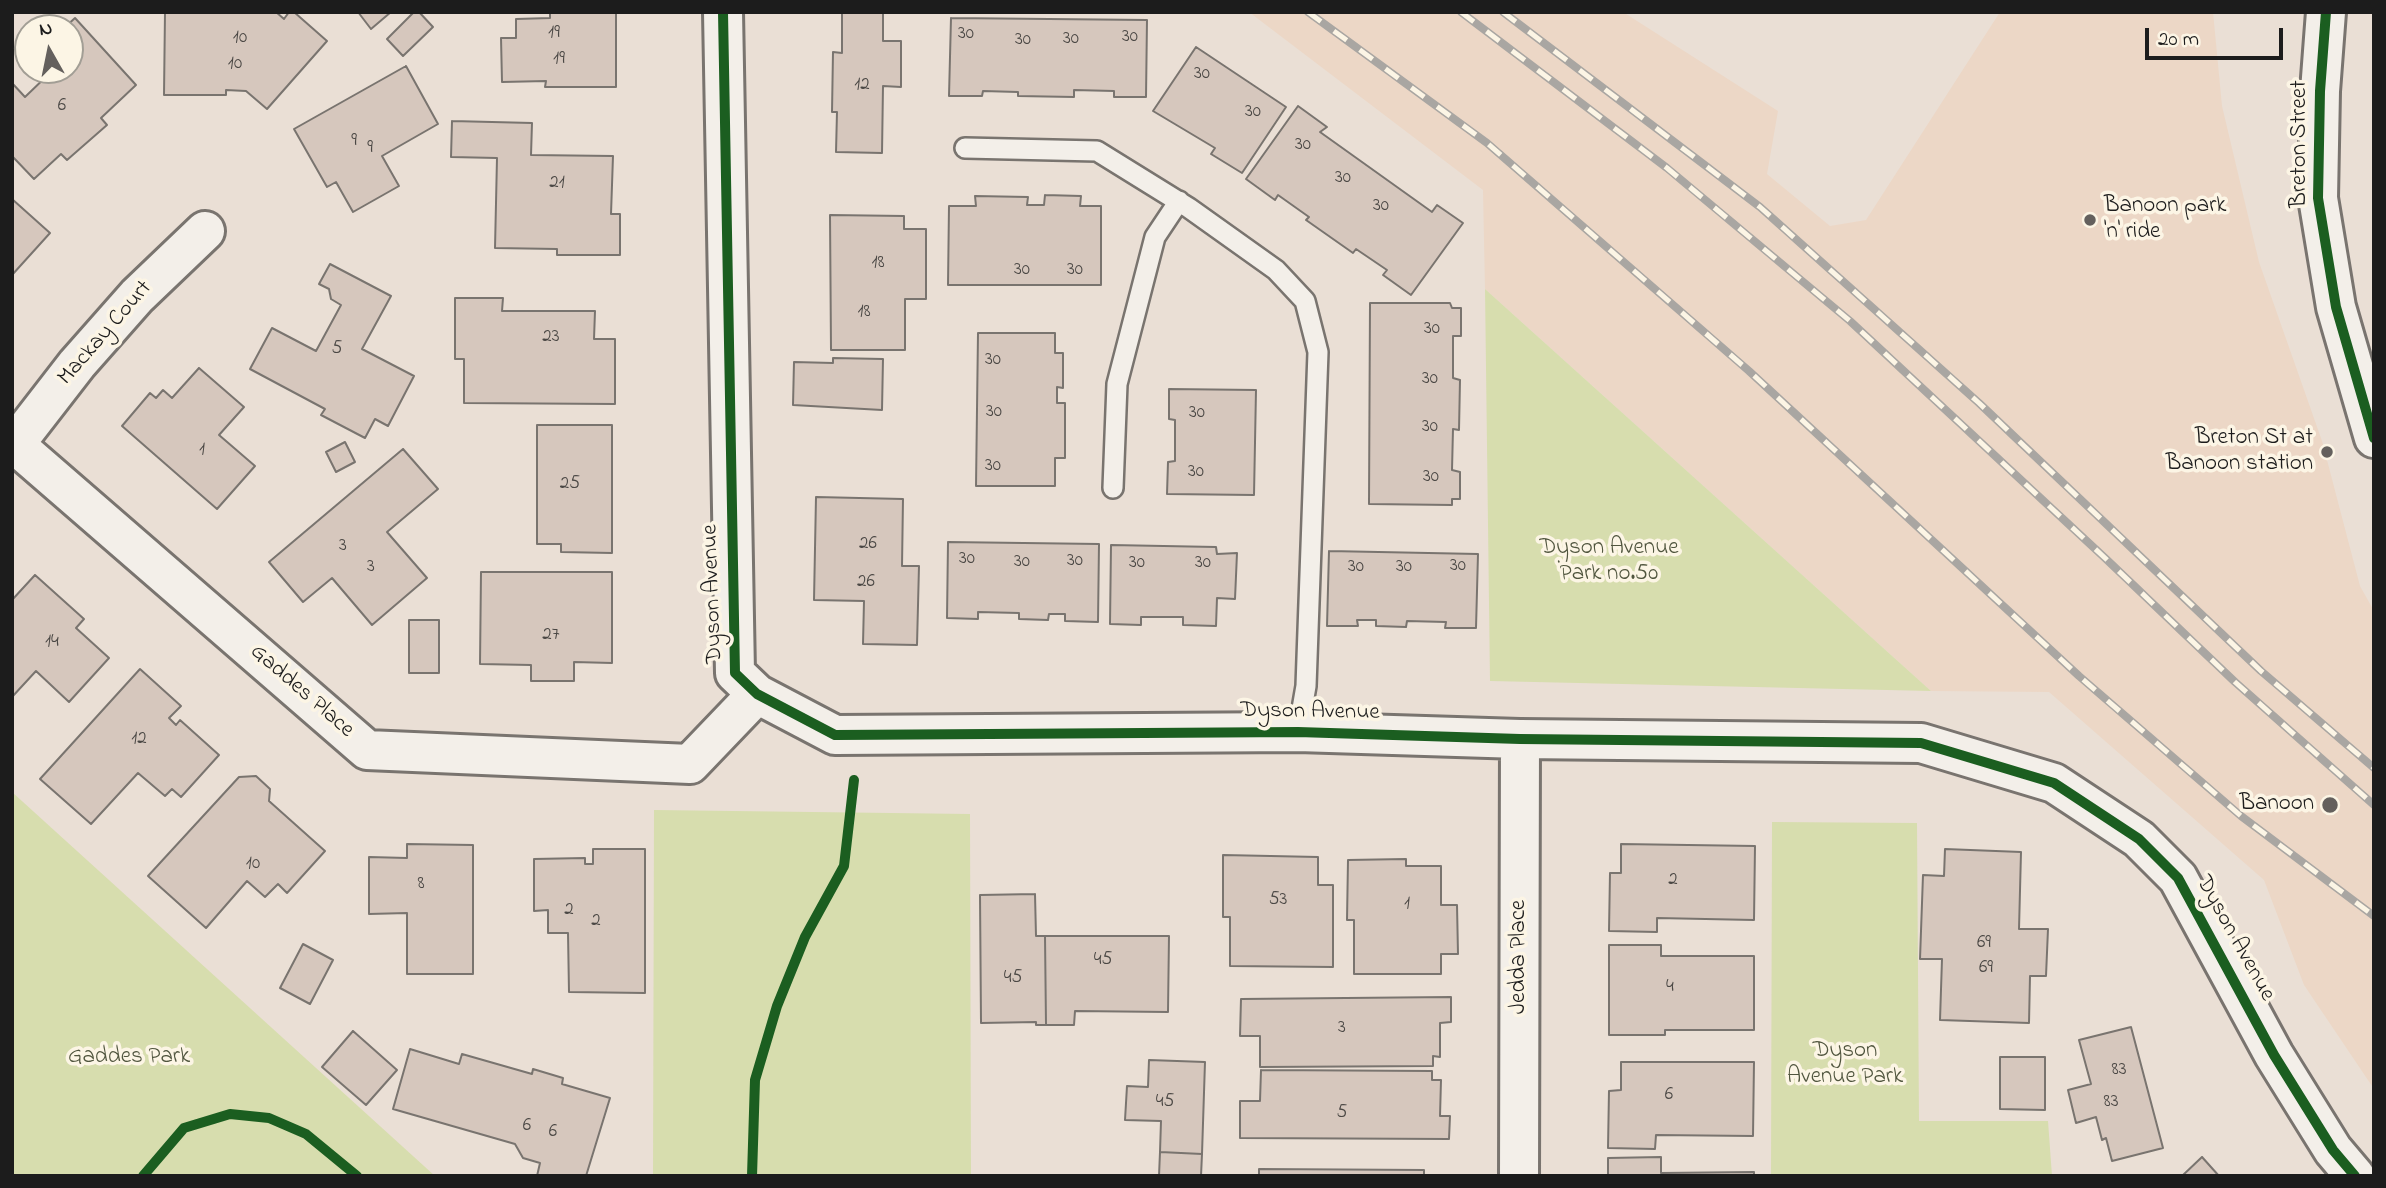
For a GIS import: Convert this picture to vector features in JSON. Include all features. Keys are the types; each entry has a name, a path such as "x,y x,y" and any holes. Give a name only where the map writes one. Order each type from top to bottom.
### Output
{"street":[{"name":"Dyson Avenue","path":"723,12 735,673 757,694 835,735 1298,732 1520,739 1921,743 2054,783 2139,839 2178,878 2274,1055 2333,1150 2355,1176"},
{"name":"Breton Street","path":"2326,12 2319,91 2318,198 2336,307 2374,438"},
{"name":"Mackay Court","path":"13,443 137,296 205,231"},
{"name":"Gaddes Place","path":"13,443 367,750 690,764 757,694"},
{"name":"Jedda Place","path":"1519,1176 1520,739"}],"lane":[{"path":"965,148 1097,151 1179,201 1276,270 1305,301 1318,352 1306,687 1298,732"},
{"path":"1113,488 1117,384 1155,237 1179,201"}],"shaded area":[{"path":"1249,12 1623,12 1778,111 1767,174 1830,226 1866,220 2000,12 2213,12 2222,106 2259,262 2322,441 2360,586 2374,611 2374,1089 2304,985 2264,880 2049,692 1931,691 1485,289 1483,190"}],"green space":[{"name":"Dyson Avenue Park no.50","path":"1485,289 1931,691 1490,681"},
{"name":"Gaddes Park","path":"12,792 435,1176 12,1176"},
{"path":"654,810 970,814 971,1176 653,1176"},
{"name":"Dyson Avenue Park","path":"1772,822 1917,823 1919,1121 2048,1121 2052,1176 1771,1176"}],"building":[{"path":"165,12 276,12 284,19 289,12 294,12 327,41 267,109 246,91 226,90 226,95 164,95"},
{"path":"358,12 391,12 371,29"},
{"path":"414,12 419,12 433,27 403,56 387,39"},
{"path":"550,12 616,12 616,87 545,87 546,81 502,82 501,38 516,38 516,19 550,18"},
{"path":"842,12 883,12 883,41 901,41 901,87 883,86 882,153 836,152 837,112 832,112 833,52 842,53"},
{"path":"951,18 1147,20 1146,97 1114,97 1114,91 1074,90 1074,97 1018,96 1018,92 983,91 982,96 949,96"},
{"path":"84,28 136,85 101,118 107,125 67,160 61,154 34,179 12,156 12,83 25,97 38,84 84,84"},
{"path":"1196,47 1286,107 1242,173 1211,154 1215,148 1153,111"},
{"path":"406,66 438,124 382,156 399,186 353,212 336,182 327,187 294,129"},
{"path":"1298,106 1327,127 1320,132 1432,212 1437,205 1463,223 1411,295 1383,275 1387,270 1356,249 1353,253 1306,220 1309,217 1278,195 1275,200 1246,179"},
{"path":"452,121 532,123 531,155 613,156 611,214 620,214 620,255 557,255 557,249 495,248 497,158 451,157"},
{"path":"1045,195 1081,196 1080,206 1101,206 1101,285 948,285 949,206 976,206 975,196 1028,197 1027,205 1044,205"},
{"path":"12,199 50,233 12,275"},
{"path":"830,215 904,216 904,229 926,229 926,299 905,299 905,350 831,350"},
{"path":"330,264 391,296 362,349 414,376 388,426 375,419 365,438 321,415 325,409 250,369 272,328 316,351 341,305 331,299 329,289 319,284"},
{"path":"455,298 503,298 502,311 595,311 594,339 615,339 615,404 464,403 464,359 455,359"},
{"path":"1370,303 1450,303 1452,308 1461,308 1461,336 1453,336 1453,378 1460,380 1459,430 1453,429 1452,470 1460,472 1460,499 1452,499 1452,505 1369,504"},
{"path":"978,333 1055,333 1055,353 1063,353 1063,388 1057,387 1057,403 1065,403 1065,458 1055,458 1055,486 976,486"},
{"path":"833,358 883,359 882,410 793,405 794,362 833,363"},
{"path":"199,368 244,407 219,435 255,466 217,509 122,426 150,393 156,398 163,390 172,398"},
{"path":"1169,389 1256,390 1254,495 1167,494 1168,462 1175,461 1175,420 1169,419"},
{"path":"537,425 612,425 612,553 561,552 561,544 537,544"},
{"path":"345,442 355,462 336,472 326,452"},
{"path":"403,449 438,489 387,532 427,578 372,625 332,578 303,602 269,562"},
{"path":"816,497 903,499 902,566 919,566 917,645 863,644 864,601 814,600"},
{"path":"948,542 1099,544 1098,622 1065,621 1065,614 1049,614 1048,620 1019,619 1019,613 978,612 978,619 947,618"},
{"path":"1111,545 1216,547 1217,554 1237,553 1235,599 1217,598 1216,626 1183,625 1183,617 1141,617 1141,625 1110,624"},
{"path":"1329,551 1478,554 1476,628 1445,628 1446,622 1407,621 1406,627 1376,626 1376,620 1357,620 1358,626 1327,626"},
{"path":"481,572 612,572 612,663 574,662 574,681 531,681 531,665 480,664"},
{"path":"35,575 84,619 76,628 109,658 69,702 36,671 12,697 12,600"},
{"path":"409,620 439,620 439,673 409,673"},
{"path":"140,669 181,706 169,718 176,725 180,720 219,755 181,797 172,789 165,796 138,773 91,824 40,779"},
{"path":"256,776 270,789 269,801 325,851 287,893 278,884 265,897 247,881 206,928 148,876 239,777"},
{"path":"407,844 473,845 473,974 407,974 407,913 369,914 369,857 407,858"},
{"path":"1621,844 1755,846 1754,920 1657,918 1657,932 1609,931 1610,873 1621,873"},
{"path":"593,849 645,849 645,993 569,992 568,933 548,933 548,910 534,911 534,859 585,858 585,864 593,864"},
{"path":"1945,849 2021,852 2019,929 2048,929 2046,976 2030,976 2029,1023 1940,1020 1942,959 1920,959 1923,875 1944,876"},
{"path":"1223,855 1318,857 1318,885 1333,885 1333,967 1230,966 1230,917 1223,917"},
{"path":"1406,859 1406,866 1441,866 1441,905 1457,905 1458,954 1441,954 1441,974 1354,974 1354,920 1347,920 1348,860"},
{"path":"1035,894 1036,936 1045,936 1046,1025 1036,1025 1036,1022 981,1023 980,895"},
{"path":"1045,936 1169,936 1168,1012 1075,1011 1074,1025 1046,1025"},
{"path":"303,944 333,960 310,1004 280,988"},
{"path":"1609,945 1661,945 1661,956 1754,956 1754,1030 1665,1030 1665,1035 1609,1035"},
{"path":"1451,997 1451,1022 1440,1023 1440,1057 1433,1056 1433,1066 1260,1067 1260,1036 1240,1036 1241,999"},
{"path":"2131,1027 2163,1148 2112,1161 2106,1138 2102,1140 2096,1117 2076,1123 2068,1090 2091,1084 2079,1040"},
{"path":"353,1031 397,1070 366,1105 322,1067"},
{"path":"410,1049 459,1064 462,1054 532,1074 533,1069 563,1078 562,1084 610,1098 586,1176 537,1176 540,1163 523,1158 515,1144 393,1109"},
{"path":"2000,1057 2045,1057 2045,1110 2000,1109"},
{"path":"1149,1060 1205,1062 1202,1154 1160,1152 1161,1121 1125,1120 1127,1086 1148,1087"},
{"path":"1621,1062 1754,1062 1753,1136 1656,1135 1655,1149 1608,1148 1609,1091 1621,1090"},
{"path":"1261,1070 1432,1071 1432,1080 1441,1080 1440,1116 1450,1116 1449,1139 1240,1138 1240,1101 1260,1101"},
{"path":"1160,1152 1202,1154 1201,1176 1159,1176"},
{"path":"1661,1157 1661,1173 1754,1172 1754,1176 1608,1176 1608,1158"},
{"path":"2202,1157 2219,1176 2182,1176"},
{"path":"1259,1169 1424,1170 1424,1176 1259,1176"}],"railway":[{"path":"1308,12 1487,143 1749,371 2079,676 2241,816 2374,916"},
{"path":"1461,12 1667,168 1850,321 2235,682 2374,805"},
{"path":"1503,12 1760,207 1979,403 2261,671 2374,768"}],"cycle path":[{"path":"723,12 735,673 757,694 835,735 1298,732 1520,739 1921,743 2054,783 2139,839 2178,878 2274,1055 2333,1150 2355,1176"},
{"path":"2326,12 2320,91 2318,198 2336,307 2374,438"},
{"path":"752,1176 755,1080 777,1006 805,937 844,866 854,780"},
{"path":"143,1176 184,1128 230,1114 269,1118 306,1134 357,1176"}],"place":[{"name":"Banoon park 'n' ride","path":"2090,220"},
{"name":"Breton St at Banoon station","path":"2327,452"},
{"name":"Banoon","path":"2330,805"}]}
